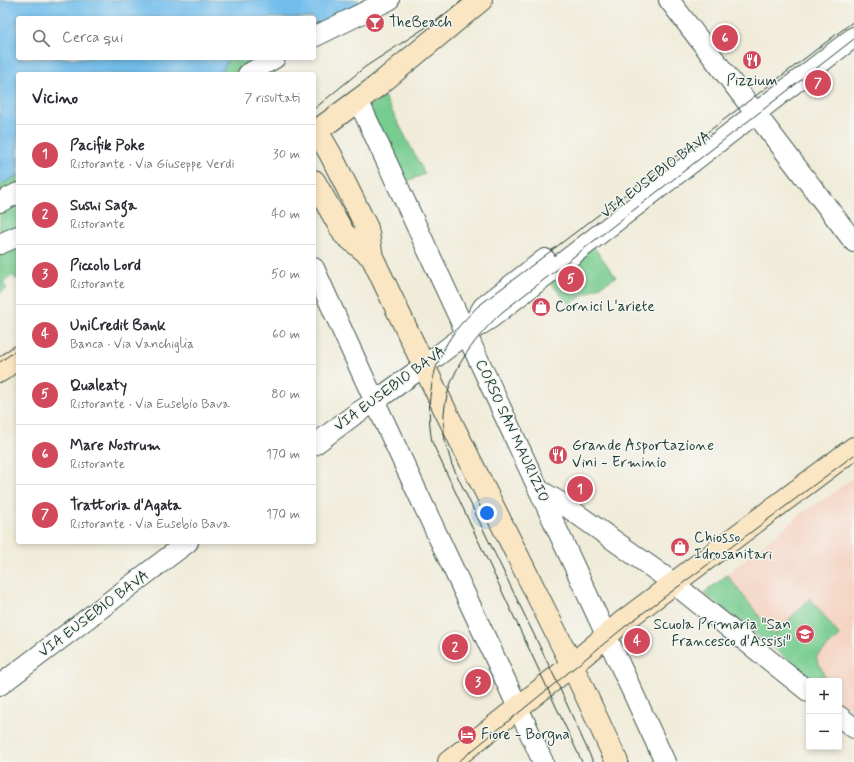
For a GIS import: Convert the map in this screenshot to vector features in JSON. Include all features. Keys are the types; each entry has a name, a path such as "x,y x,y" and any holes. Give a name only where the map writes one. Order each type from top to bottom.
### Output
{"main road":[{"path":"481,0 376,87 316,132 331,155 367,228 372,257 424,366 572,665 617,762"},
{"path":"316,185 344,234 372,257"},
{"path":"0,371 16,359"},
{"path":"449,762 674,583 854,448"}],"street":[{"path":"316,36 389,0"},
{"path":"669,0 854,242"},
{"name":"VIA EUSEBIO BAVA","path":"316,444 466,334 491,318 752,109 854,24"},
{"name":"VIA EUSEBIO BAVA","path":"752,109 854,37"},
{"path":"251,72 272,60"},
{"name":"CORSO SAN MAURIZIO","path":"358,100 665,762"},
{"path":"0,202 16,194"},
{"path":"0,244 16,237"},
{"path":"316,272 374,402 543,762"},
{"path":"539,490 563,504 674,583 806,690"},
{"name":"VIA EUSEBIO BAVA","path":"0,686 185,544"},
{"path":"842,718 854,728"}],"shaded area":[{"name":"Scuola Primaria \"San Francesco d'Assisi\"","path":"854,477 854,712 842,702 842,678 811,678 704,593 802,513 832,494"}],"green space":[{"path":"211,60 256,60 234,72 184,72"},
{"path":"384,96 425,174 400,184 365,109"},
{"path":"16,148 16,280 13,275 3,283 7,288 0,293 0,156"},
{"path":"590,242 616,277 569,304 544,276"},
{"path":"727,575 774,635 810,598 840,636 816,657 826,678 812,678 704,593"}],"water":[{"path":"0,0 359,0 358,4 316,26 316,16 16,16 16,60 228,60 222,72 16,72 16,177 0,185"}],"tram line":[{"path":"316,107 365,67 437,20 463,0"},
{"path":"582,762 432,442 429,412 432,383 436,369 441,356 458,327 477,307 854,21"},
{"path":"593,762 555,678 452,465 445,441 444,422 445,404 450,386 456,370 465,355 476,340 501,313 854,39"},
{"path":"0,362 16,350"},
{"path":"458,762 627,625 854,455"}],"place":[{"name":"TheBeach","path":"375,23"},
{"name":"Mare Nostrum","path":"725,38"},
{"name":"Pizzium","path":"752,60"},
{"name":"Trattoria d'Agata","path":"818,83"},
{"name":"Qualeaty","path":"571,279"},
{"name":"Cornici L'ariete","path":"541,307"},
{"name":"Grande Asportazione Vini - Erminio","path":"558,455"},
{"name":"Pacifik Poke","path":"580,489"},
{"name":"Chiosso Idrosanitari","path":"680,547"},
{"name":"Scuola Primaria \"San Francesco d'Assisi\"","path":"805,634"},
{"name":"UniCredit Bank","path":"637,641"},
{"name":"Sushi Saga","path":"455,647"},
{"name":"Piccolo Lord","path":"478,682"},
{"name":"Fiore - Borgna","path":"467,735"}]}
